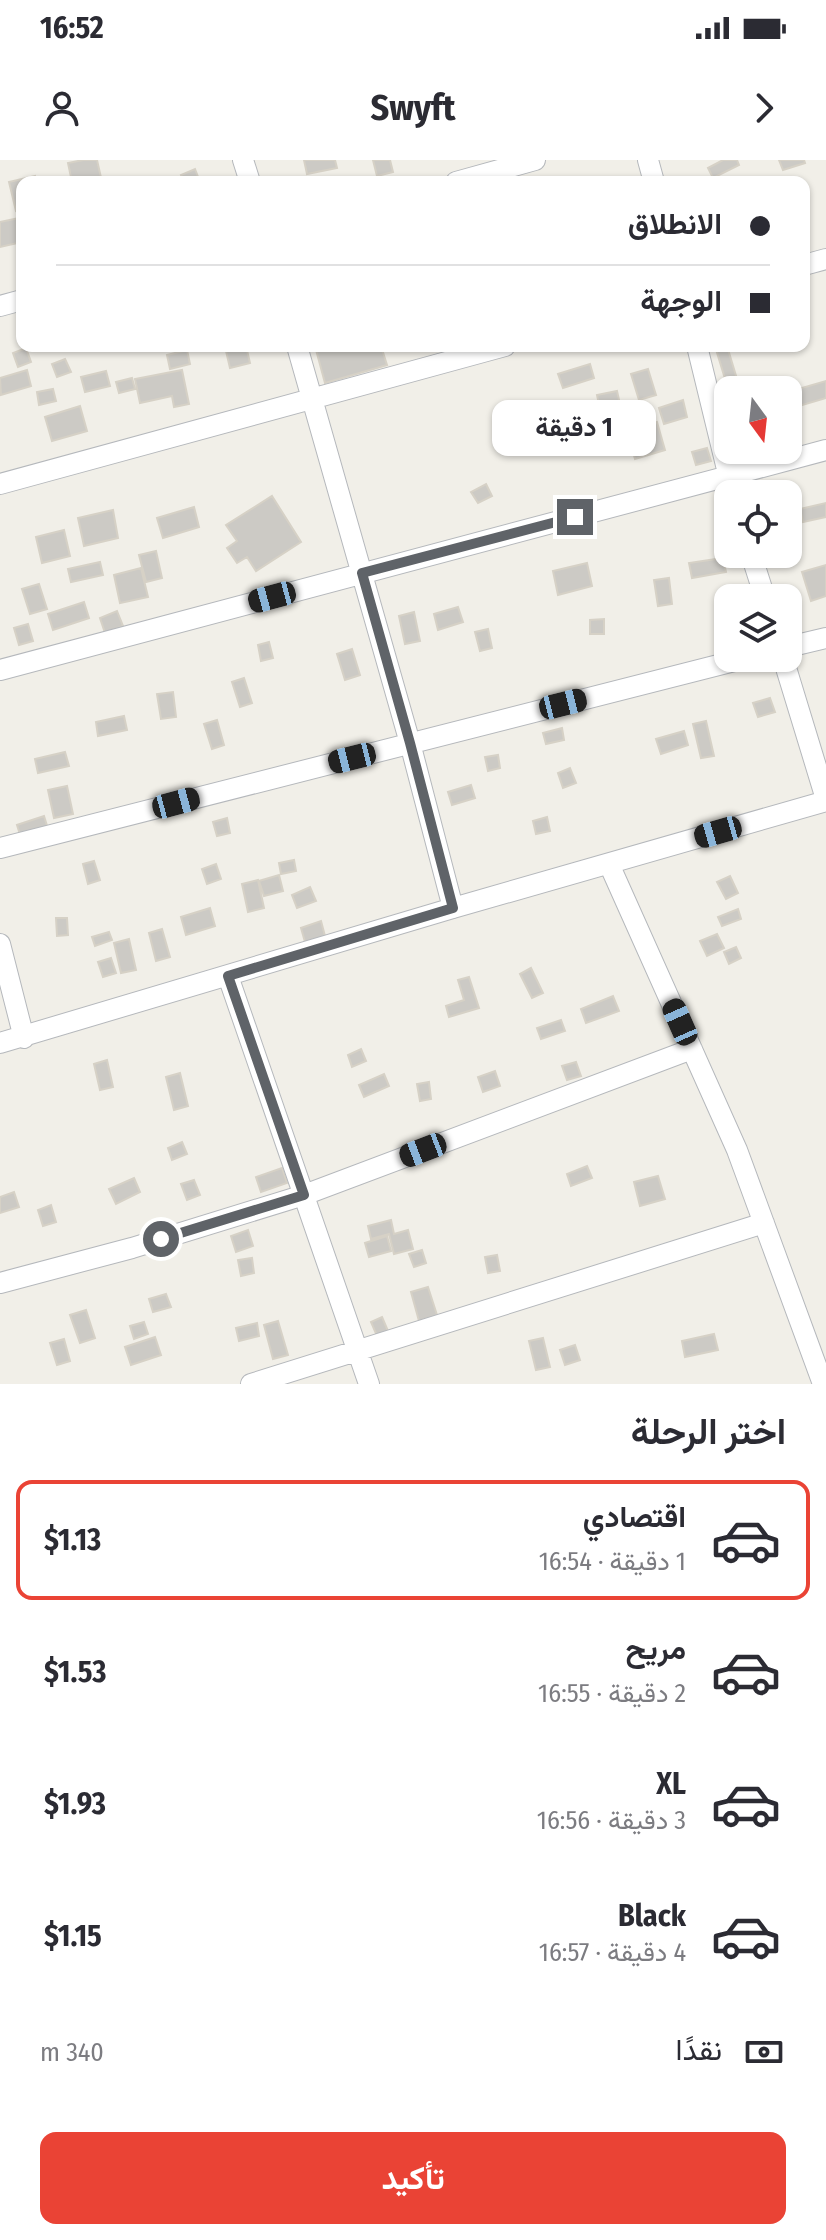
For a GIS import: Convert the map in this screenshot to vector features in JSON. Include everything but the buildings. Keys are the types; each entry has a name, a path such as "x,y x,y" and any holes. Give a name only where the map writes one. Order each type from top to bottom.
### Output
{"street":[{"path":"478,176 535,160"},
{"path":"299,352 410,743 453,908"},
{"path":"0,484 483,352"},
{"path":"698,352 729,480"},
{"path":"744,480 826,450"},
{"path":"0,670 362,573 714,489"},
{"path":"802,644 826,638"},
{"path":"0,848 714,666"},
{"path":"0,1043 826,800 787,672"},
{"path":"609,864 737,1150 823,1384"},
{"path":"0,944 24,1038"},
{"path":"228,976 369,1384"},
{"path":"0,1283 132,1248 304,1195 692,1049"},
{"path":"251,1384 764,1223"}],"route":[{"path":"161,1239 304,1195 228,976 453,908 362,573 575,517"}]}
